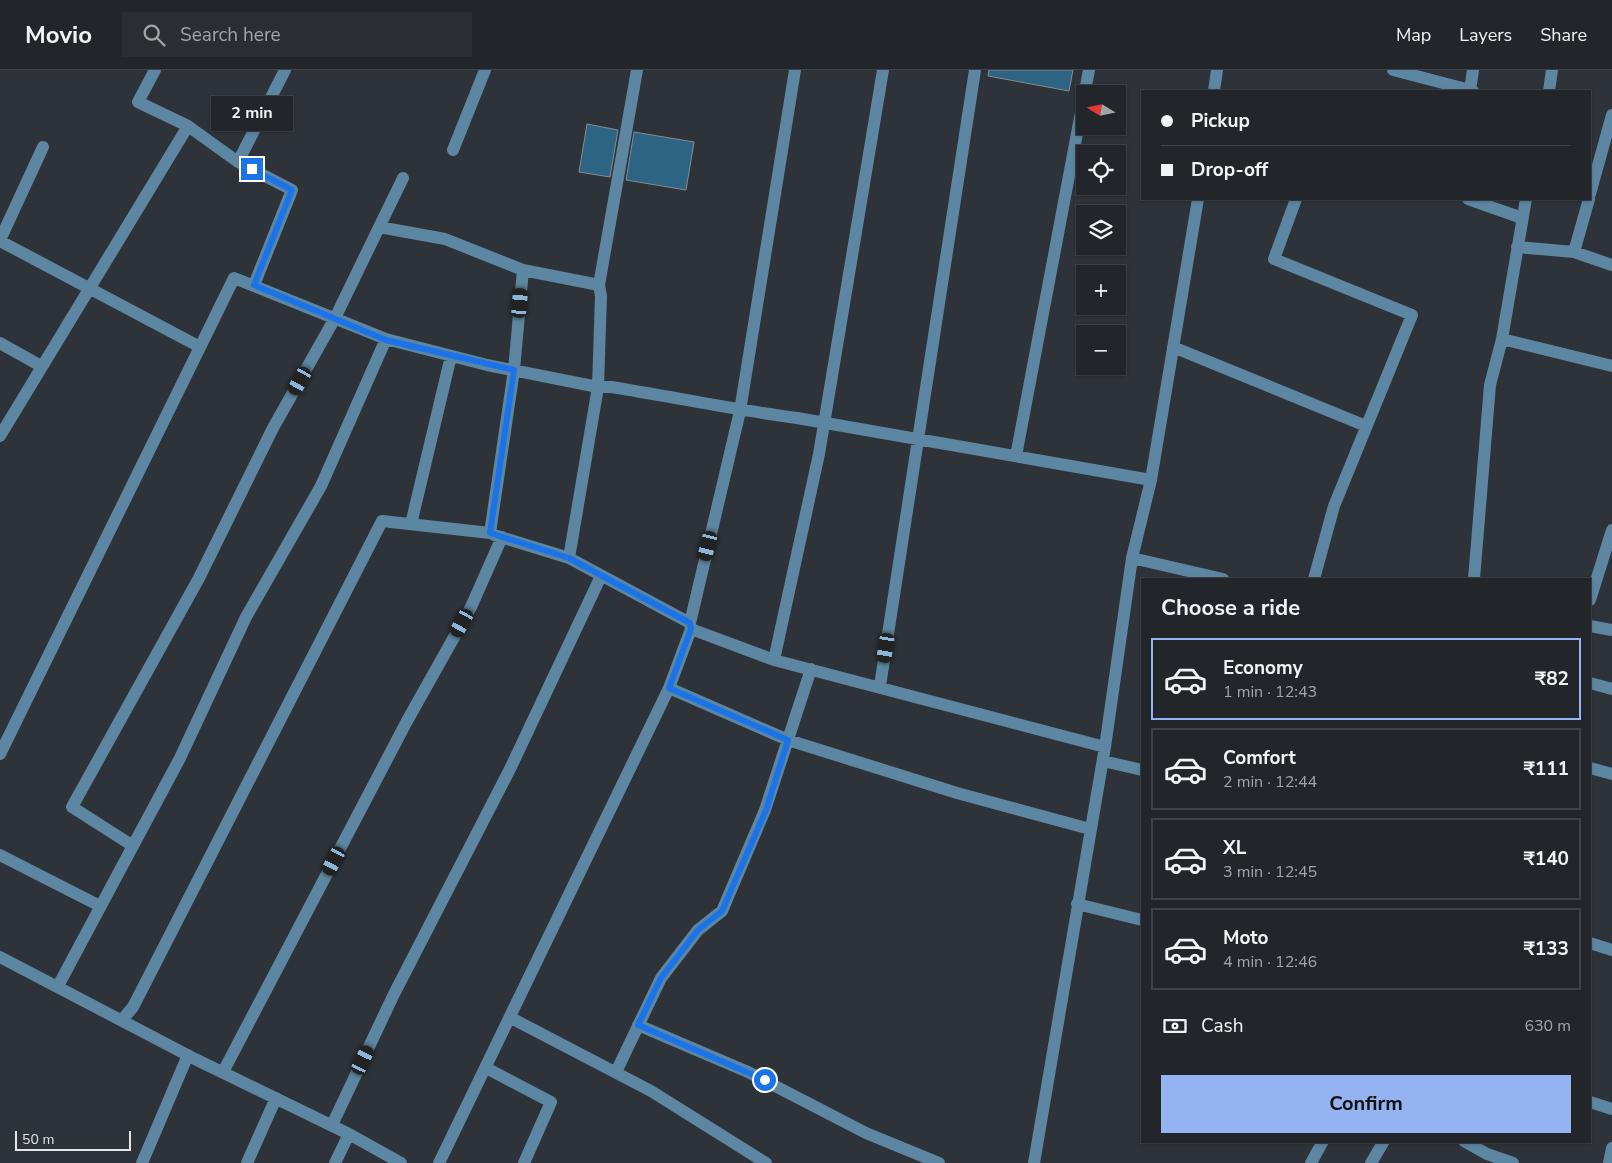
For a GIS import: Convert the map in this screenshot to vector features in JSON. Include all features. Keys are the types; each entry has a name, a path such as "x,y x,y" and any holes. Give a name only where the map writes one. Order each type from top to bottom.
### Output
{"street":[{"path":"155,70 138,102 188,126 238,162 292,190 254,285"},
{"path":"238,162 285,70"},
{"path":"453,150 485,70"},
{"path":"569,558 598,388 601,296 599,285 637,70"},
{"path":"439,1163 669,688 690,626 740,411 795,70"},
{"path":"774,660 824,422 883,70"},
{"path":"880,686 920,439 975,70"},
{"path":"1016,456 1089,70"},
{"path":"1214,90 1218,70"},
{"path":"1393,70 1467,90"},
{"path":"1471,90 1474,70"},
{"path":"1549,90 1552,70"},
{"path":"1591,190 1612,115"},
{"path":"0,436 41,366 91,289 168,155 188,126"},
{"path":"44,147 0,240 200,347"},
{"path":"133,846 72,807 199,578 273,428 335,318 403,178"},
{"path":"1034,1163 1076,904 1105,747 1132,558 1151,480 1198,200"},
{"path":"1296,200 1274,259 1412,314 1334,506 1314,578"},
{"path":"1471,200 1522,218"},
{"path":"1474,578 1490,386 1502,339 1526,200"},
{"path":"1574,252 1589,200"},
{"path":"379,227 445,238 523,270 599,285"},
{"path":"1517,246 1574,252 1612,265"},
{"path":"490,533 514,370 523,270"},
{"path":"0,754 234,278 386,340 450,356 598,388 611,387 709,402 740,411 824,422 1151,480"},
{"path":"1502,339 1612,366"},
{"path":"58,986 180,758 246,617 321,486 386,340"},
{"path":"0,343 41,366"},
{"path":"1173,348 1366,426"},
{"path":"411,524 450,356"},
{"path":"122,1020 133,1007 382,521 490,533 569,558 690,626 774,660 880,686 1105,747"},
{"path":"1591,597 1609,552 1612,530"},
{"path":"223,1072 407,721 471,607 502,537"},
{"path":"1132,558 1219,578"},
{"path":"332,1125 394,994 510,769 601,576"},
{"path":"1591,626 1612,630"},
{"path":"616,1072 661,978 698,930 722,911 766,810 810,669"},
{"path":"1591,683 1612,689"},
{"path":"669,688 788,740 957,793 1090,829"},
{"path":"1102,761 1141,770"},
{"path":"1591,768 1612,774"},
{"path":"0,855 100,906"},
{"path":"1076,904 1141,920"},
{"path":"1591,943 1612,950"},
{"path":"1,960 58,986 188,1055 350,1134 402,1163"},
{"path":"510,1018 651,1091 766,1163"},
{"path":"638,1025 748,1072 866,1133 939,1163"},
{"path":"142,1163 188,1055"},
{"path":"486,1068 550,1102 524,1163"},
{"path":"247,1163 276,1098"},
{"path":"1591,1102 1612,1109"},
{"path":"335,1163 350,1134"},
{"path":"1311,1163 1321,1143"},
{"path":"1371,1163 1383,1143"},
{"path":"1468,1143 1487,1154 1513,1163"},
{"path":"1610,1163 1612,1148"}],"building":[{"path":"989,70 1073,70 1069,91 988,76"},
{"path":"587,124 618,130 610,177 579,172"},
{"path":"634,132 694,142 686,190 626,180"}],"route":[{"path":"252,169 292,190 254,285 386,340 514,370 497,474 490,533 569,558 690,623 691,629 669,688 788,740 766,810 722,911 698,930 661,978 638,1025 765,1080"}]}
